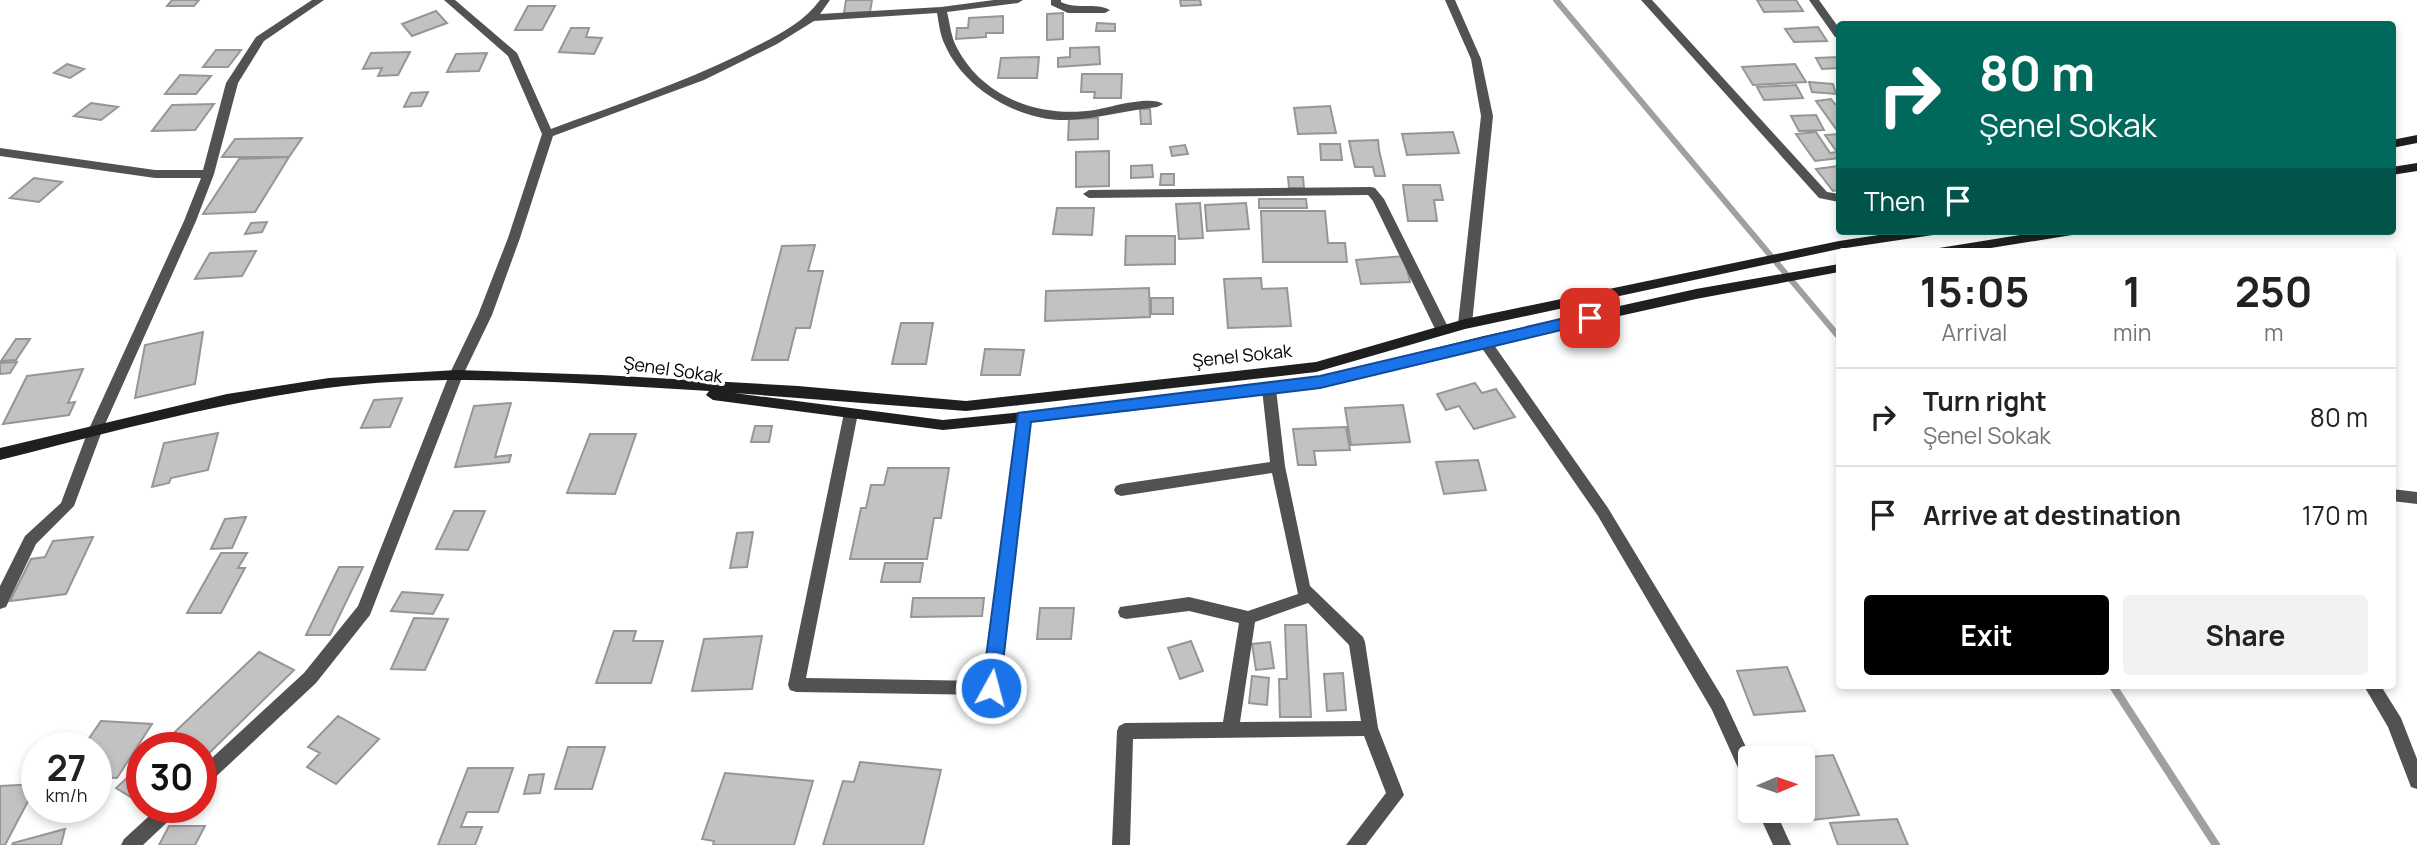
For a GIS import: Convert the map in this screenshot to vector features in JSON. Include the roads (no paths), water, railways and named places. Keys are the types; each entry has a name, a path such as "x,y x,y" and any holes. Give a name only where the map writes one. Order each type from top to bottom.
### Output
{"street":[{"path":"0,602 30,540 67,506 94,431 191,220 208,174 232,83 260,39 319,0"},
{"path":"217,764 310,678 364,610 456,375 485,315 548,134 513,55 449,0"},
{"path":"548,134 700,78 773,42 812,18 825,0"},
{"path":"812,18 941,10 1018,0"},
{"path":"1056,0 1055,3 1068,10 1105,10"},
{"path":"1450,0 1476,59 1488,116 1465,324"},
{"path":"1647,0 1823,195 1836,197"},
{"path":"1814,0 1836,31"},
{"path":"941,10 951,47 972,74 996,93 1027,111 1054,116 1091,114 1157,104"},
{"path":"2396,143 2417,139"},
{"path":"0,152 155,174 208,174"},
{"path":"2396,171 2417,167"},
{"path":"1089,194 1370,191 1378,199 1443,331"},
{"name":"Şenel Sokak","path":"602,380 798,391 966,406 1316,367 1465,324 1686,276 1908,235"},
{"path":"1964,248 2047,235"},
{"name":"Şenel Sokak","path":"602,380 943,425 1320,382 1484,341 1696,294 1836,269"},
{"path":"1484,341 1603,512 1718,705 1738,749"},
{"path":"0,454 227,399 329,383 456,375 602,380"},
{"path":"1269,389 1278,466 1303,589 1357,642 1370,728 1395,795 1354,845"},
{"path":"850,413 796,685 991,688 1024,417"},
{"path":"1121,490 1278,466"},
{"path":"2396,495 2417,498"},
{"path":"1126,612 1189,604 1248,618 1310,596"},
{"path":"1230,730 1248,618"},
{"path":"2373,689 2395,723 2417,781"},
{"path":"1121,845 1125,731 1370,728"},
{"path":"130,845 154,823"},
{"path":"1772,823 1782,845"}],"waterway":[{"path":"1556,0 1836,333"},
{"path":"2115,689 2216,845"}]}
